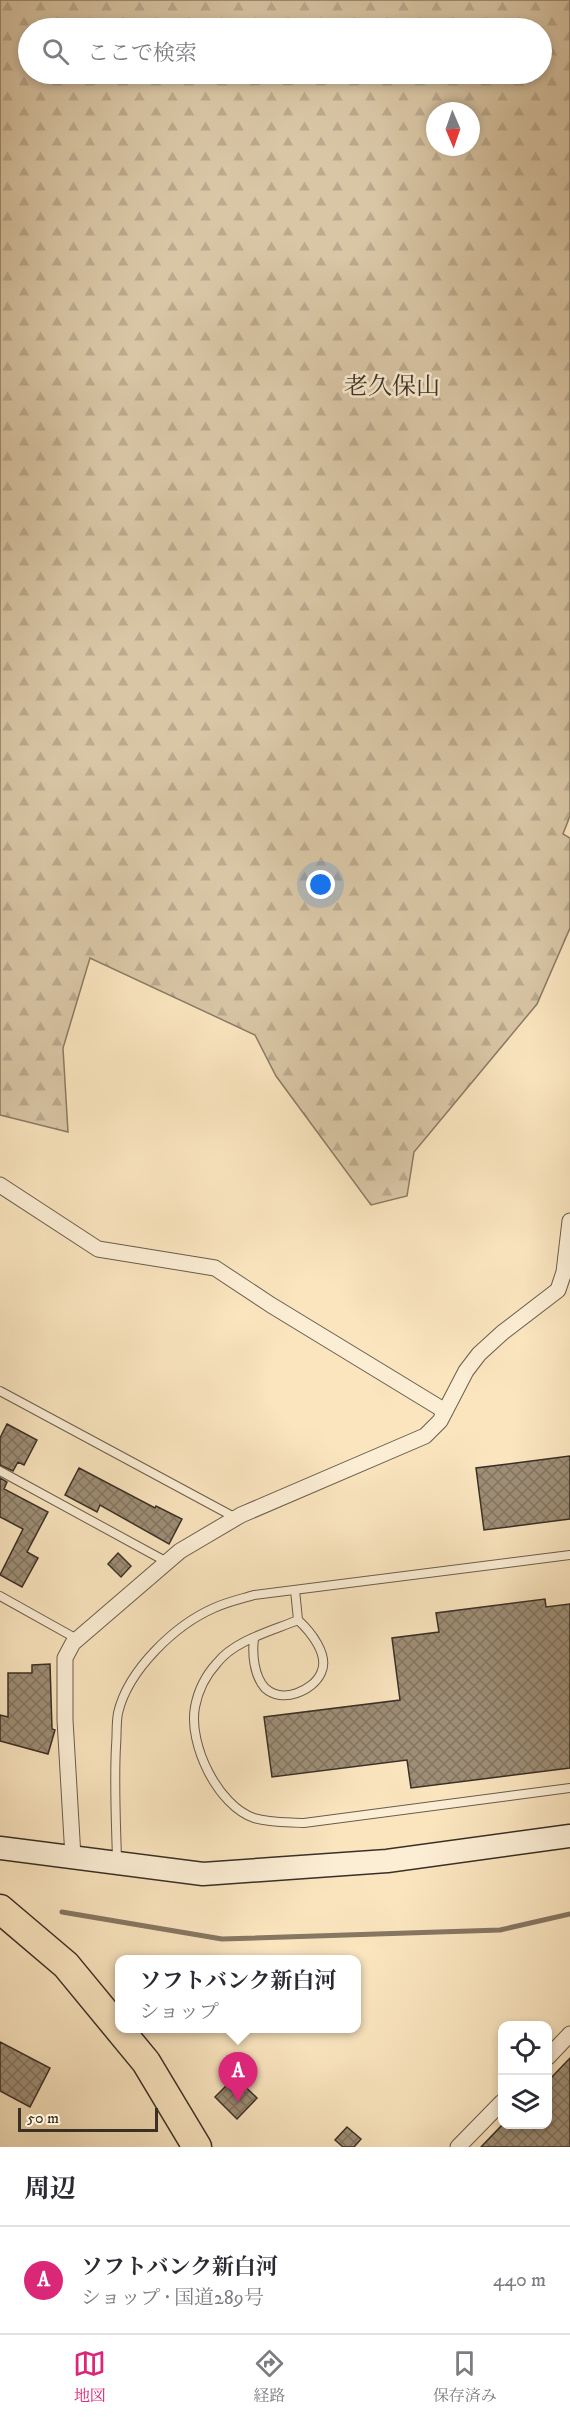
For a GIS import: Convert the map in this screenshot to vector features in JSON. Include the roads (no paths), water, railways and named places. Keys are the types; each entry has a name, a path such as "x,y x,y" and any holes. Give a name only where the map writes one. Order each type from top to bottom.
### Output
{"highway":[{"path":"0,1909 66,1965 115,2023"},
{"path":"123,2033 146,2061 197,2147"}],"street":[{"path":"0,1185 98,1249 215,1268 271,1305 446,1411"},
{"path":"73,1857 65,1720 65,1658 73,1643 180,1551 237,1518 425,1436 440,1421 466,1371 479,1354 502,1333 558,1290 564,1272 570,1221"},
{"path":"0,1848 202,1874 387,1861 570,1836"},
{"path":"552,2053 570,2034"},
{"path":"458,2147 498,2106"}],"lane":[{"path":"0,1391 237,1518"},
{"path":"0,1471 167,1562"},
{"path":"117,1862 114,1772 118,1713 130,1684 169,1636 214,1608 254,1595 570,1555"},
{"path":"254,1639 252,1657 265,1687 282,1694 301,1691 313,1684 323,1671 321,1651 311,1632 298,1620 295,1590"},
{"path":"0,1596 78,1639"},
{"path":"298,1620 240,1645 218,1660 203,1682 195,1708 195,1735 214,1783 233,1805 253,1818 277,1822 304,1822 570,1788"}],"waterway":[{"path":"62,1912 222,1939 500,1930 570,1914"}],"place":[{"name":"ソフトバンク新白河","path":"238,2102"}],"district":[{"name":"老久保山","path":"392,387"}]}
